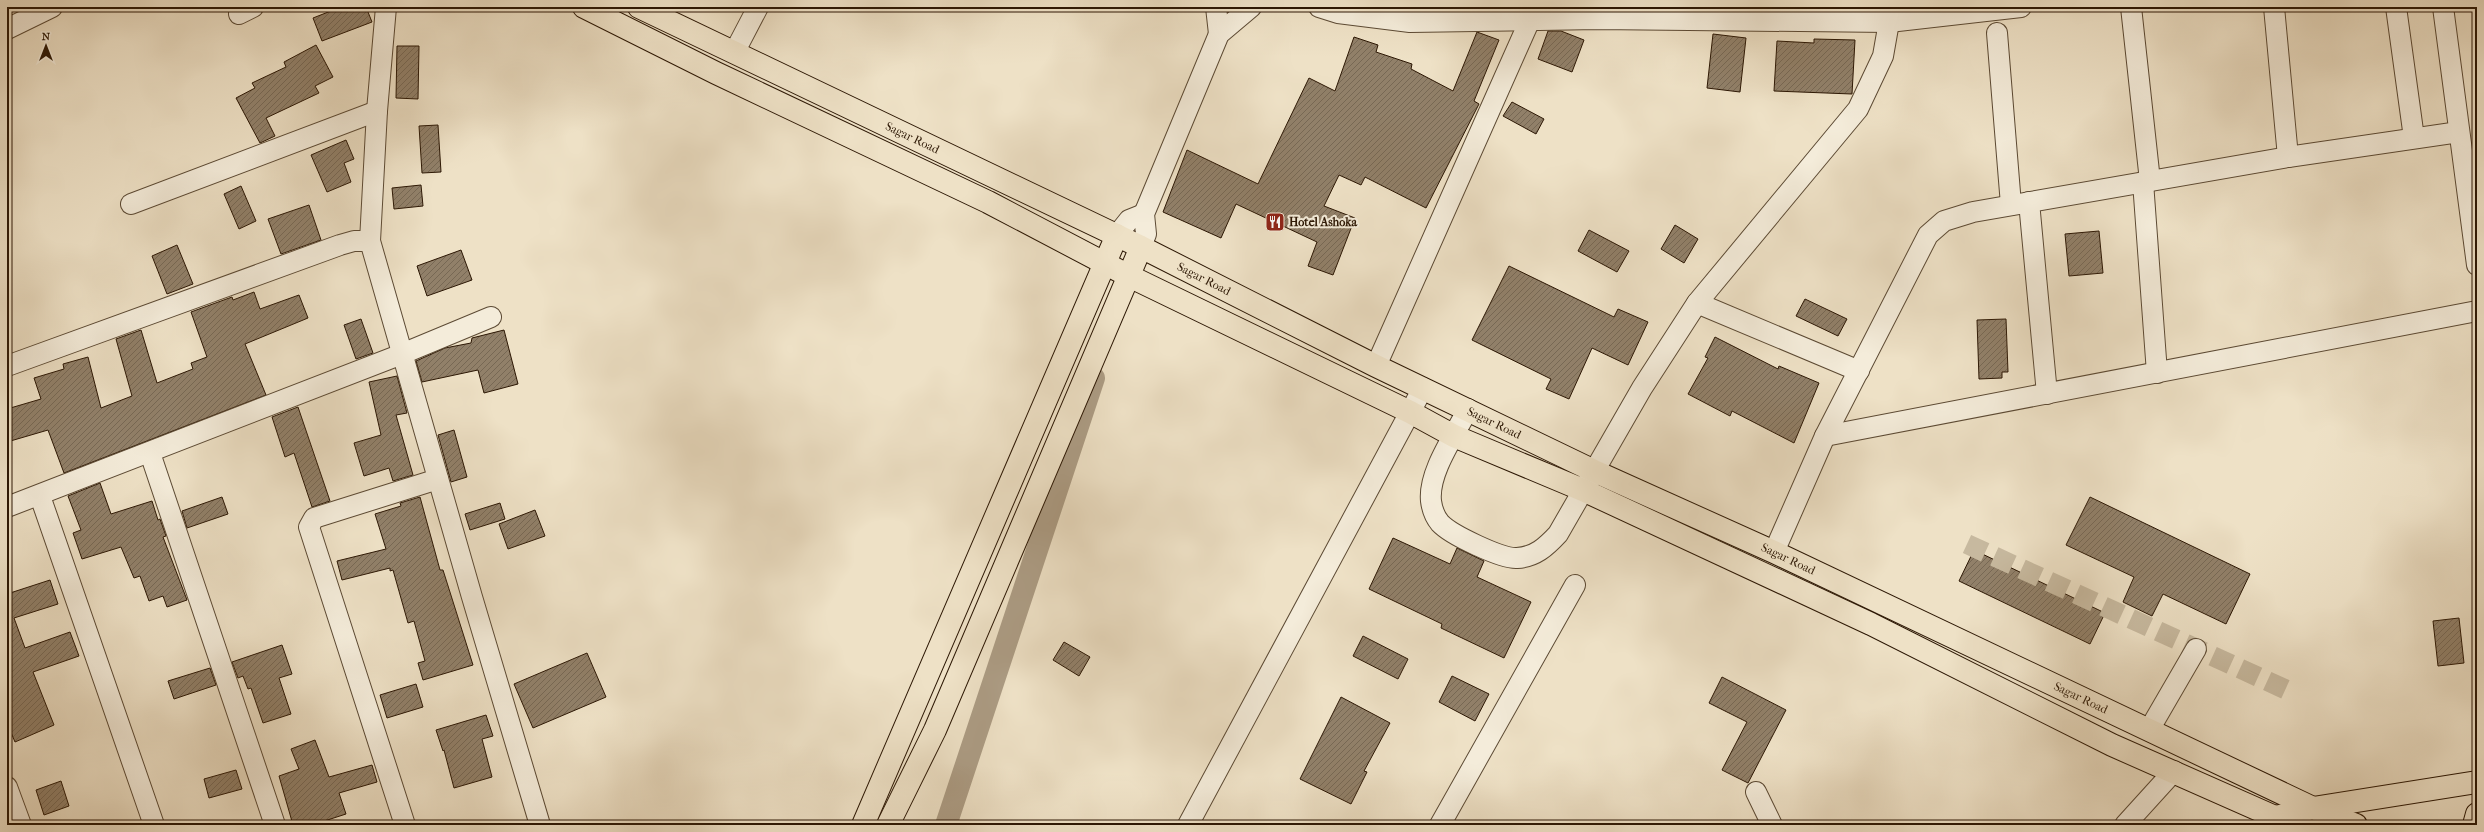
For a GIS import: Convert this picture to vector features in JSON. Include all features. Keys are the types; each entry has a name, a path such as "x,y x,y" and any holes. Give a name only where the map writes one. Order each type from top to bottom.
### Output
{"main road":[{"name":"Sagar Road","path":"584,7 716,74 988,202 1129,276 1410,412 1454,436 1582,490 1871,624 2112,746 2174,771 2284,821"},
{"name":"Sagar Road","path":"639,7 735,51 1142,246 1376,366 1594,471 1774,552 2313,808 2356,825"},
{"path":"863,825 924,689 1104,262 1117,235"},
{"path":"888,825 935,730 1142,246"},
{"path":"2284,821 2313,808 2477,782"},
{"path":"2474,825 2477,814"}],"street":[{"path":"7,29 52,7"},
{"path":"386,7 377,111 370,241 438,479 540,825"},
{"path":"735,51 758,7"},
{"path":"1216,7 1219,34"},
{"path":"1142,246 1146,234 1144,214 1219,34 1251,7"},
{"path":"1319,7 1338,13 1410,22 1443,14 1529,22 1598,13 1888,14 2021,7"},
{"path":"2131,7 2147,181 2157,373"},
{"path":"2274,7 2288,157"},
{"path":"2396,7 2414,138"},
{"path":"2443,7 2477,265"},
{"path":"1468,410 1435,473 1431,488 1434,514 1441,524 1455,534 1504,556 1516,558 1528,556 1538,552 1549,544 1558,534 1642,388 1697,303 1858,109 1883,56 1888,14"},
{"path":"1376,366 1529,22"},
{"path":"1997,33 2047,394"},
{"path":"131,204 377,111"},
{"path":"1774,552 1825,436 1928,235 1944,221 1973,212 2147,181 2288,157 2459,132"},
{"path":"1117,235 1129,220 1144,214"},
{"path":"7,366 340,245 354,241 370,241"},
{"path":"1697,303 1859,371"},
{"path":"1825,436 2477,311"},
{"path":"7,507 40,496 150,453 402,354 491,317"},
{"path":"1188,825 1423,388"},
{"path":"150,453 275,825"},
{"path":"405,825 309,527 314,518 438,479"},
{"path":"40,496 154,825"},
{"path":"1440,825 1575,585"},
{"path":"2149,730 2196,649"},
{"path":"2125,825 2174,771"},
{"path":"7,787 20,825"},
{"path":"1756,792 1772,825"}],"building":[{"path":"341,7 366,7 372,22 322,41 313,18"},
{"path":"1548,31 1561,31 1584,40 1572,72 1538,59"},
{"path":"1477,32 1499,40 1474,101 1479,104 1426,208 1365,177 1361,185 1339,175 1324,206 1355,218 1333,275 1308,266 1317,242 1236,204 1221,238 1163,212 1187,150 1258,184 1309,78 1335,91 1354,37 1378,45 1376,52 1412,64 1411,69 1453,91"},
{"path":"1713,34 1746,38 1740,92 1707,88"},
{"path":"1814,39 1855,40 1852,94 1774,91 1777,41 1814,43"},
{"path":"316,45 333,77 315,86 319,93 266,118 275,136 260,143 236,98 255,88 252,83 286,67 284,62"},
{"path":"397,46 419,46 418,99 396,98"},
{"path":"1512,102 1544,119 1536,134 1503,116"},
{"path":"438,125 441,172 422,173 419,126"},
{"path":"346,140 354,159 344,163 351,182 327,192 311,155"},
{"path":"421,185 423,206 394,209 392,188"},
{"path":"241,186 256,221 239,229 224,194"},
{"path":"309,205 321,240 281,254 268,219"},
{"path":"1675,225 1698,239 1684,263 1661,249"},
{"path":"1589,230 1629,251 1617,272 1578,251"},
{"path":"2099,231 2103,273 2069,276 2065,234"},
{"path":"177,245 193,284 167,294 152,256"},
{"path":"461,250 472,280 427,296 417,266"},
{"path":"1509,266 1614,317 1618,309 1648,322 1628,365 1592,348 1569,399 1546,389 1551,379 1472,340"},
{"path":"254,292 260,309 299,295 308,318 245,344 266,395 64,473 48,430 7,442 7,409 41,399 34,378 64,369 63,364 88,357 101,408 132,396 116,339 141,330 157,383 193,369 191,363 207,357 191,312 232,297 233,300"},
{"path":"1805,299 1847,319 1838,336 1796,316"},
{"path":"361,319 373,353 356,359 344,325"},
{"path":"2006,319 2008,372 2002,372 2002,378 1979,379 1977,320"},
{"path":"504,330 518,384 484,393 478,370 422,382 416,361 445,348 471,343 472,338"},
{"path":"1715,337 1778,369 1779,366 1819,383 1794,443 1732,411 1730,416 1688,394 1708,358 1705,357"},
{"path":"397,376 407,413 396,415 413,475 393,481 389,468 364,476 354,443 381,435 369,382"},
{"path":"298,407 330,501 312,507 294,453 285,457 272,417"},
{"path":"454,430 467,477 451,482 438,435"},
{"path":"100,483 111,514 152,501 158,520 160,519 166,536 163,537 187,600 167,607 163,596 149,601 140,576 134,578 121,547 82,559 73,533 81,530 68,496"},
{"path":"222,497 228,514 187,528 182,511"},
{"path":"420,497 440,570 443,570 473,665 423,680 418,663 425,661 414,621 408,623 393,570 390,571 390,568 342,580 337,561 386,549 375,514 401,506 400,503"},
{"path":"2090,497 2250,574 2226,624 2163,594 2152,616 2123,602 2134,577 2066,545"},
{"path":"500,503 505,519 470,530 465,514"},
{"path":"535,510 545,536 508,549 499,524"},
{"path":"1393,538 1450,564 1457,548 1484,561 1477,577 1531,602 1504,658 1441,628 1442,624 1369,589"},
{"path":"1974,550 2105,613 2090,644 1959,581"},
{"path":"50,580 58,604 14,618 25,648 70,632 79,656 33,672 54,725 15,742 7,723 7,594"},
{"path":"2459,618 2464,663 2438,666 2433,621"},
{"path":"1363,636 1408,659 1398,679 1353,656"},
{"path":"1064,642 1090,657 1079,676 1053,660"},
{"path":"282,645 292,674 279,678 291,714 263,723 251,688 248,689 243,676 238,678 232,662"},
{"path":"587,653 606,697 533,728 514,684"},
{"path":"210,668 216,685 174,699 168,681"},
{"path":"1452,676 1489,694 1475,721 1439,702"},
{"path":"1722,677 1786,710 1748,783 1722,770 1747,722 1709,703"},
{"path":"416,684 423,707 387,718 380,695"},
{"path":"1341,697 1390,723 1364,771 1367,772 1351,804 1300,779"},
{"path":"486,715 493,736 482,739 492,777 454,788 444,750 443,751 436,730"},
{"path":"315,740 329,777 372,765 377,782 339,793 346,814 312,825 293,825 279,776 299,769 291,749"},
{"path":"236,770 242,789 209,798 204,779"},
{"path":"61,781 69,806 44,815 36,790"}],"waterway":[{"path":"946,825 1094,378"}],"tunnel":[{"path":"1967,544 2287,690"}],"place":[{"name":"Hotel Ashoka","path":"1275,222"}]}
